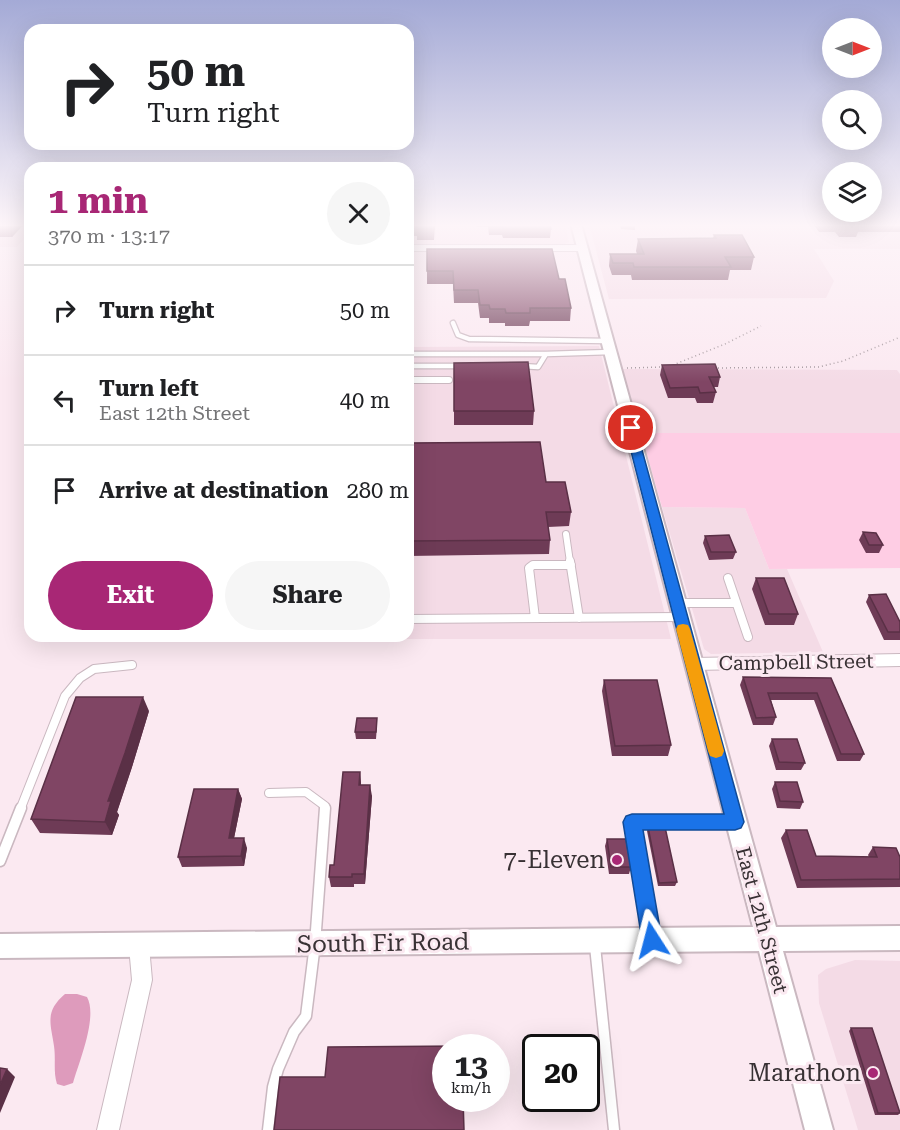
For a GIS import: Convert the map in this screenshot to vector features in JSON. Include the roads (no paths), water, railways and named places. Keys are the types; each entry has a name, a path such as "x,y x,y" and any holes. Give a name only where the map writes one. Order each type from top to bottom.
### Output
{"street":[{"name":"East 12th Street","path":"591,277 819,1130"},
{"name":"Campbell Street","path":"693,664 900,660"},
{"name":"South Fir Road","path":"0,946 900,938"},
{"path":"108,1130 142,980 139,946"}],"lane":[{"path":"453,323 458,335 469,339 611,354"},
{"path":"414,354 611,354"},
{"path":"514,366 538,367 546,354"},
{"path":"414,366 467,366"},
{"path":"414,380 449,380"},
{"path":"566,534 579,618"},
{"path":"535,618 529,568 533,565 571,565"},
{"path":"728,578 748,637"},
{"path":"414,619 579,618 736,603"},
{"path":"0,861 65,696 80,676 95,667 132,665"},
{"path":"268,1130 273,1087 278,1069 294,1032 306,1016 315,944 325,806 306,792 269,793"},
{"path":"652,940 632,822 735,822"},
{"path":"594,940 614,1130"}],"place":[{"name":"7-Eleven","path":"617,860"},
{"name":"Marathon","path":"873,1073"}]}
